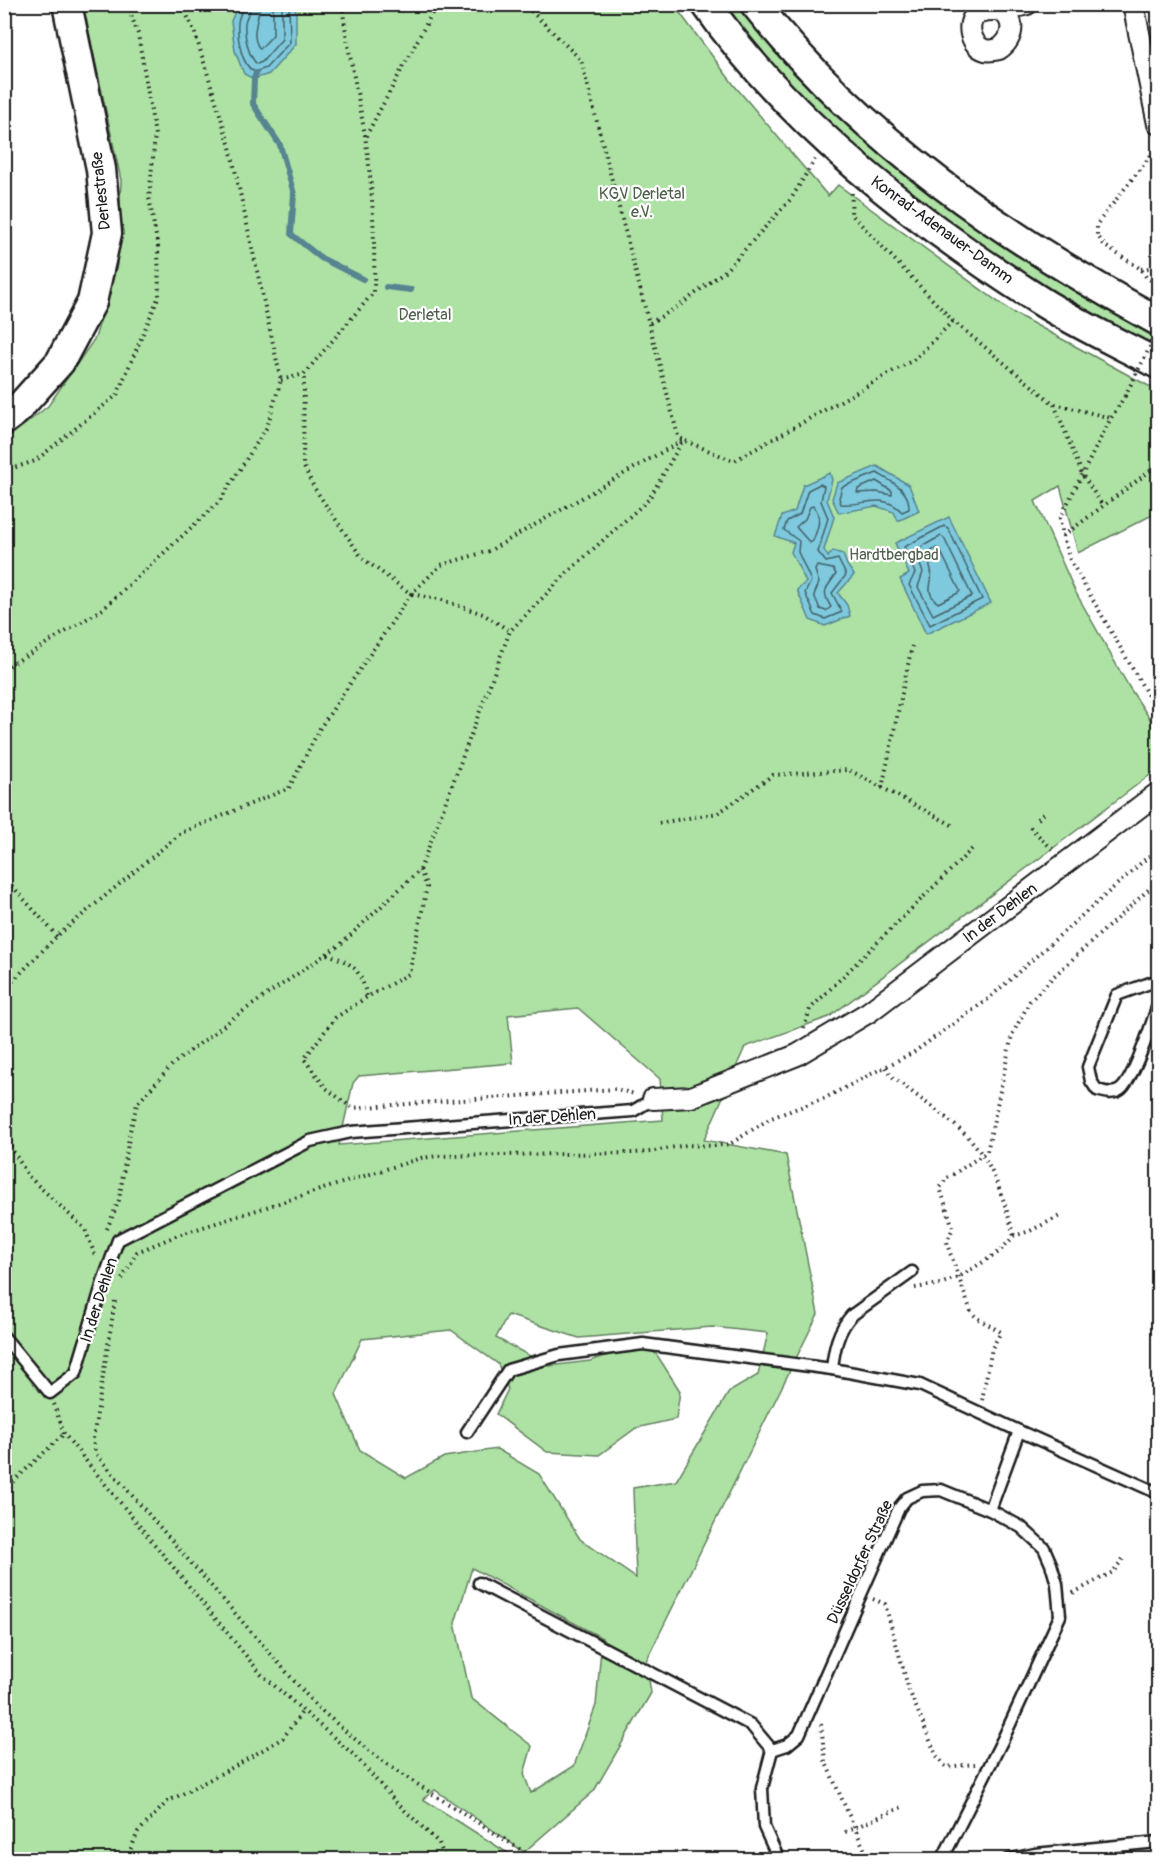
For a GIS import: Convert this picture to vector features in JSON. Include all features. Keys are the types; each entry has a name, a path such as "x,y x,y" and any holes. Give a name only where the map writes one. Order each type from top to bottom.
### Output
{"main road":[{"name":"Derlestraße","path":"4,420 16,411 60,362 92,302 107,233 101,169 67,4"},
{"name":"Konrad-Adenauer-Damm","path":"706,4 730,36 787,101 863,172 903,205 1043,303 1158,364"},
{"path":"755,4 777,32 861,118 943,187 1023,243 1100,290 1158,321"}],"street":[{"path":"999,10 1028,4"},
{"path":"1133,4 1158,124"},
{"name":"In der Dehlen","path":"653,1099 691,1097 797,1055 869,1012 1158,793"}],"lane":[{"path":"1158,980 1117,995 1088,1067 1091,1081 1097,1090 1108,1093 1119,1091 1130,1078 1158,1005"},
{"name":"In der Dehlen","path":"50,1393 76,1373 118,1240 310,1141 351,1132 633,1111 653,1099"},
{"path":"832,1369 834,1350 844,1323 912,1272"},
{"path":"4,1337 50,1393"},
{"path":"467,1432 508,1370 559,1355 644,1344 832,1369 920,1385 1158,1492"},
{"path":"990,1510 1019,1431"},
{"name":"Düsseldorfer Straße","path":"772,1750 787,1745 799,1735 899,1508 908,1498 922,1491 941,1490 990,1510 1021,1527 1044,1548 1057,1584 1060,1616 1004,1737 942,1860"},
{"path":"479,1583 751,1725 772,1750 762,1788 764,1827 779,1860"},
{"path":"1007,1860 1035,1854 1158,1842"}],"path":[{"path":"4,669 103,609 219,502 267,427 281,380 230,147 195,33 182,4"},
{"path":"281,380 304,374 374,292 375,225 365,137 345,37 342,4"},
{"path":"365,137 437,4"},
{"path":"524,4 581,60 678,436 683,440 734,461 915,358 953,321"},
{"path":"1158,146 1097,224 1097,235 1105,246 1141,269 1146,277 1158,285"},
{"path":"650,323 679,306 726,270 791,200 815,158"},
{"path":"853,189 851,214 953,321 1054,404 1111,418"},
{"path":"1141,269 1149,268 1158,274"},
{"path":"1158,331 1060,518 1070,560 1158,713"},
{"path":"304,374 303,465 315,489 362,558 411,594 442,600 483,614 510,631"},
{"path":"1054,404 1083,476 1103,506"},
{"path":"4,990 57,936 181,833 289,788 320,728 411,594 441,565 489,551 683,440"},
{"path":"104,1237 119,1200 130,1131 137,1104 173,1064 237,1016 341,944 420,870 510,631 569,572 649,500 683,440"},
{"path":"1063,537 1158,465"},
{"path":"882,788 912,646"},
{"path":"659,823 718,813 773,776 849,770 954,826"},
{"path":"1038,819 1045,812"},
{"path":"1030,827 1066,863"},
{"path":"797,1055 810,1009 974,847"},
{"path":"119,1288 137,1252 148,1246 421,1158 650,1152 686,1145 723,1145 738,1140 771,1118 825,1098 886,1067 928,1042 987,1000 1158,848"},
{"path":"420,870 427,887 409,974 367,997 336,1018 304,1059 326,1088 352,1108 615,1089 653,1099"},
{"path":"4,877 57,936"},
{"path":"980,1412 992,1348 1001,1332 971,1312 947,1240 953,1228 940,1188 946,1179 987,1152 1012,1035 1030,1001 1158,881"},
{"path":"327,954 346,961 359,972 365,984 367,997"},
{"path":"886,1067 893,1077 971,1140 1003,1197 1014,1236"},
{"path":"4,1136 29,1177 85,1229 104,1279"},
{"path":"893,1286 909,1289 924,1288 958,1277 999,1252 1014,1236 1060,1216"},
{"path":"116,1296 93,1439 95,1453 317,1707 398,1772 537,1860"},
{"path":"50,1393 64,1434 261,1674 354,1756 394,1800 439,1843 446,1860"},
{"path":"4,1490 64,1434"},
{"path":"1058,1600 1113,1572 1125,1556"},
{"path":"861,1594 885,1604 909,1690 941,1763 946,1767 982,1763 989,1767"},
{"path":"810,1711 820,1717 825,1761 869,1860"},
{"path":"126,1860 138,1832 167,1802 283,1738 302,1712"},
{"path":"845,1832 902,1807"}],"green space":[{"name":"Derletal","path":"83,5 674,5 734,85 828,196 838,185 1012,312 1158,391 1158,512 1078,553 1060,486 1035,501 1075,591 1129,687 1158,731 1158,769 829,1017 745,1047 704,1140 786,1155 818,1314 646,1661 651,1693 594,1791 524,1852 435,1790 423,1799 517,1859 5,1860 4,441 48,406 95,338 117,265 121,180","holes":["578,1008 660,1079 663,1120 339,1145 353,1083 359,1076 513,1063 508,1015","508,1315 579,1338 712,1327 768,1333 758,1375 729,1392 676,1481 633,1488 636,1578 580,1539 539,1474 497,1449 444,1457 406,1478 360,1450 336,1394 362,1339 451,1330 498,1364 508,1389 496,1414 547,1452 599,1455 636,1428 676,1419 680,1391 657,1355 643,1344 590,1361 549,1366 496,1338","472,1568 602,1638 596,1705 574,1766 531,1793 524,1774 532,1746 471,1698 455,1623"]},
{"path":"720,5 739,5 783,57 830,105 931,193 1041,269 1158,337 1158,353 1004,264 924,207 806,104"}],"water":[{"path":"238,5 295,5 296,44 269,74 254,79 244,74 235,51 231,21"},
{"path":"877,466 909,485 919,511 898,521 894,512 876,506 839,513 832,499 837,483"},
{"path":"830,473 832,480 827,500 834,517 824,550 828,557 833,551 843,554 854,575 838,593 847,605 850,616 825,626 810,620 797,590 806,582 791,552 794,543 775,536 782,516 795,511 803,485"},
{"path":"949,517 991,603 926,634 900,579 909,574 895,543"}],"waterway":[{"path":"256,73 253,104 280,145 294,194 291,234 321,258 363,279"},
{"path":"386,287 411,290"}],"park label":[{"name":"KGV Derletal e.V.","path":"642,203"},
{"name":"Hardtbergbad","path":"894,555"}]}
